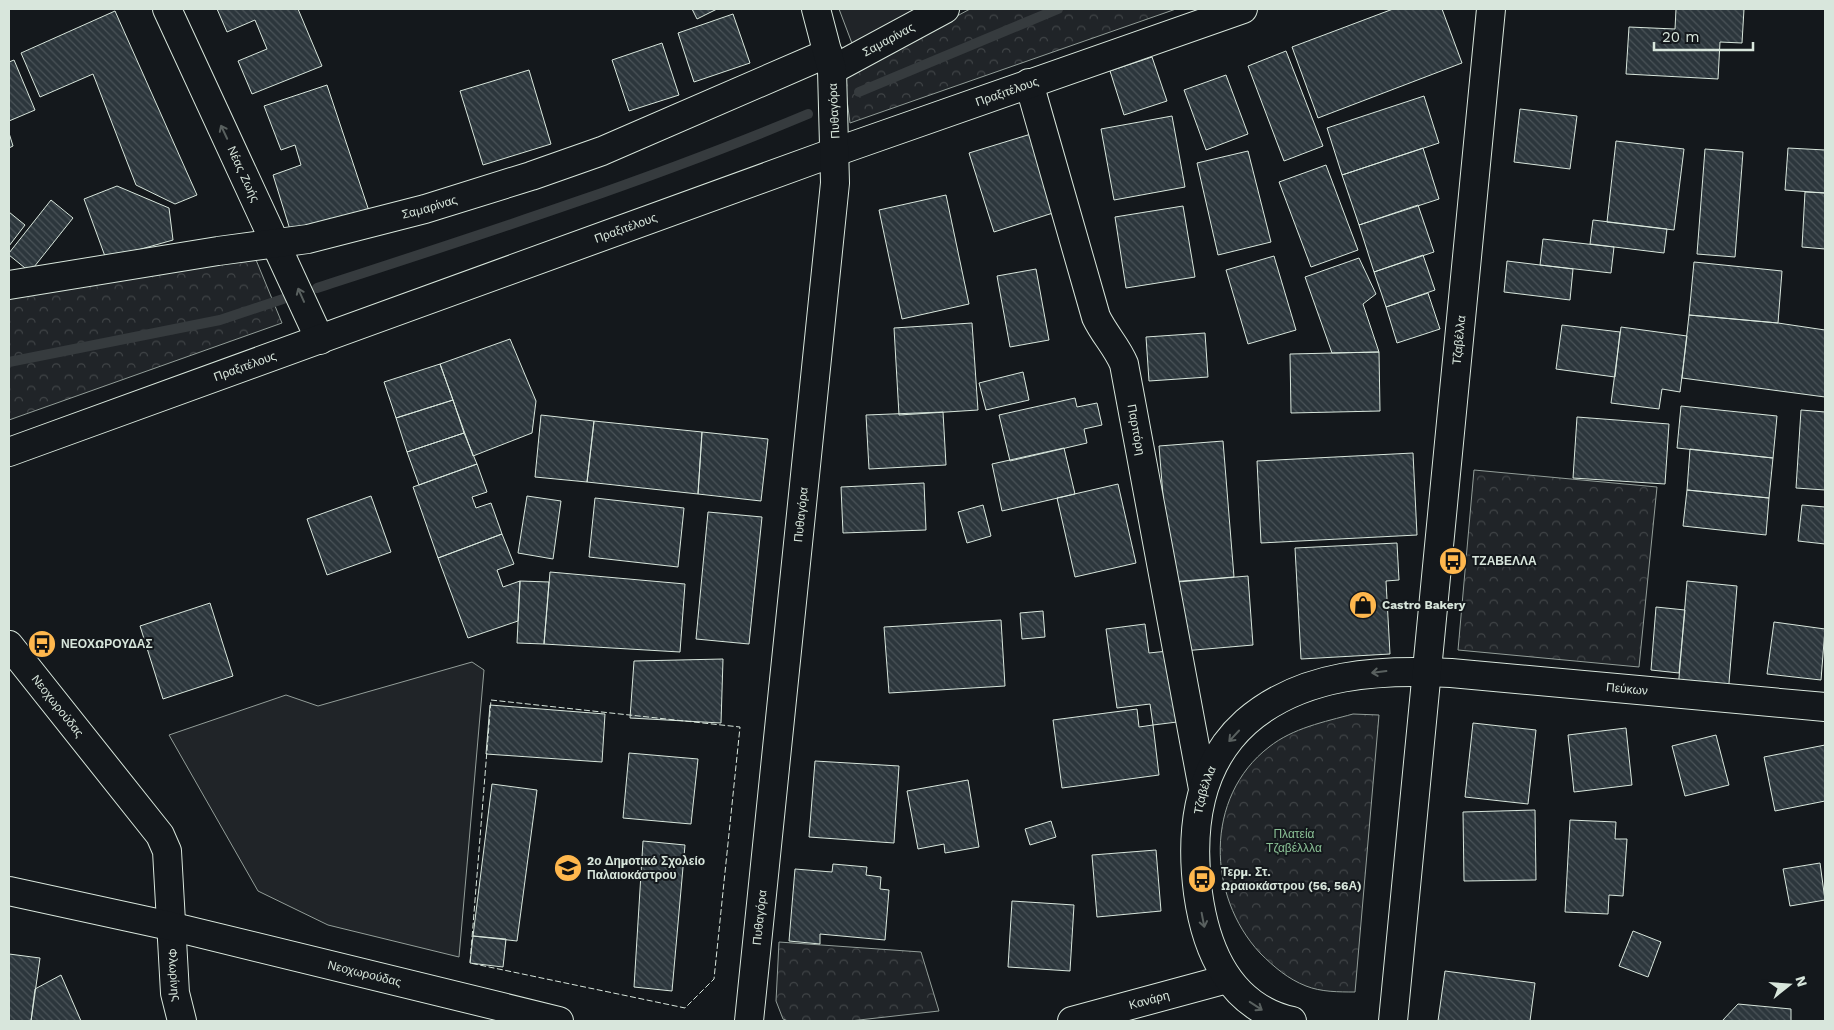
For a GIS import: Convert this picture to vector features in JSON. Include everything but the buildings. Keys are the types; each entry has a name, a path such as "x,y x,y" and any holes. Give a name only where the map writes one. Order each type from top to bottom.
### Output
{"street":[{"name":"Νέας Ζωής","path":"166,9 320,340"},
{"name":"Πυθαγόρα","path":"749,1021 831,232 836,152 830,62 816,9"},
{"name":"Σαμαρίνας","path":"9,285 308,239 348,230 493,188 576,161 830,62 945,9"},
{"name":"Τζαβέλλα","path":"1393,1021 1491,9"},
{"name":"Πραξιτέλους","path":"9,452 1233,10"},
{"name":"Παρπόρη","path":"1029,83 1096,316 1103,331 1119,352 1124,364 1203,789"},
{"name":"Νεοχωρούδας","path":"9,644 160,836 166,851 170,926"},
{"name":"Τζαβέλλα","path":"1292,1021 1259,1009 1244,998 1227,979 1204,926 1195,872 1194,842 1196,815 1203,789 1220,753 1230,738 1247,722 1286,696 1310,686 1377,672 1427,671"},
{"name":"Πεύκων","path":"1427,671 1825,707"},
{"name":"Νεοχωρούδας","path":"9,892 170,926 559,1021"},
{"name":"Φλωρίνης","path":"170,926 175,993 182,1021"},
{"name":"Κανάρη","path":"1072,1021 1227,979"}],"green space":[{"path":"839,9 918,9 853,46"},
{"path":"970,9 1176,9 850,123 844,77"},
{"path":"254,255 282,323 9,420 9,299"},
{"path":"1474,470 1657,487 1639,667 1458,650"},
{"path":"472,662 484,670 459,957 328,925 258,891 169,735 286,695 318,706"},
{"name":"Πλατεία Τζαβέλλλα","path":"1353,714 1379,715 1355,992 1330,991 1312,988 1299,983 1276,968 1260,953 1243,930 1230,904 1222,876 1220,847 1224,819 1233,792 1248,768 1269,747 1298,730"},
{"path":"779,942 921,952 939,1011 850,1021 788,1021 783,1019 776,1001"}],"waterway":[{"path":"859,92 1058,9"},
{"path":"317,288 503,227 626,184 808,114"},
{"path":"9,362 220,320 283,299"}],"fence":[{"path":"491,700 740,727 714,979 685,1008 470,963 491,700"}],"place":[{"name":"ΤΖΑΒΕΛΛΑ","path":"1453,561"},
{"name":"Castro Bakery","path":"1363,605"},
{"name":"ΝΕΟΧΩΡΟΥΔΑΣ","path":"42,644"},
{"name":"2ο Δημοτικό Σχολείο Παλαιοκάστρου","path":"568,868"},
{"name":"Τερμ. Στ. Ωραιοκάστρου (56, 56Α)","path":"1202,879"}]}
